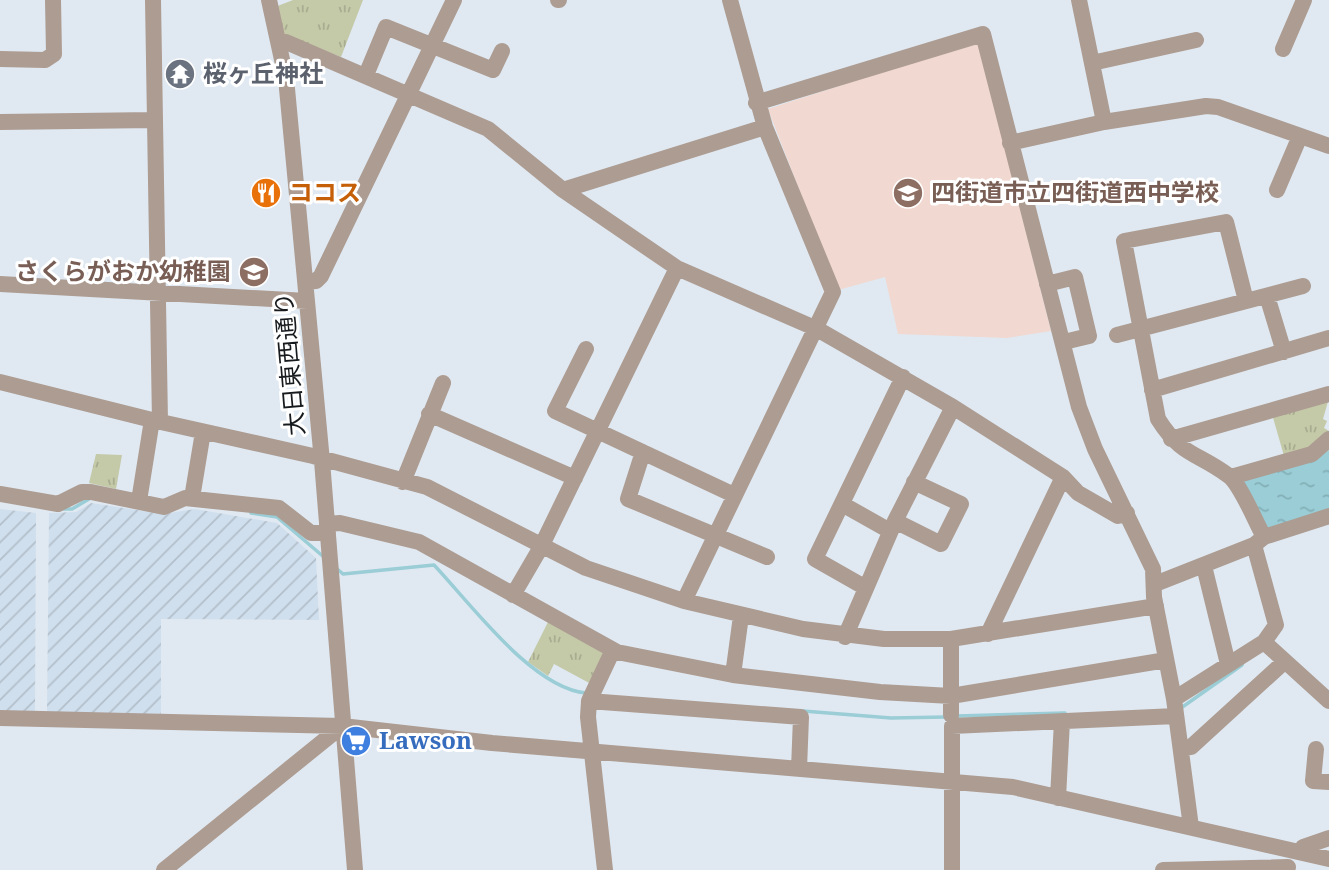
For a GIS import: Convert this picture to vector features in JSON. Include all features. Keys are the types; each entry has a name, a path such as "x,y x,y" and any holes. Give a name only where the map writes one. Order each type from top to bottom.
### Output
{"street":[{"path":"0,59 46,60 54,54 53,0"},
{"path":"139,501 156,421 158,293 153,0"},
{"name":"大日東西通り","path":"269,0 280,44 306,282 355,870"},
{"path":"306,282 316,281 321,276 454,0"},
{"path":"684,601 833,292 765,127 730,0"},
{"path":"1079,0 1104,122"},
{"path":"1283,49 1304,0"},
{"path":"366,75 386,27 493,70 502,51"},
{"path":"757,103 983,34 1083,418 1153,569 1156,606 1175,708 1191,827"},
{"path":"1092,63 1196,40"},
{"path":"280,44 286,43 366,75 488,129 563,190 677,268 817,329 953,407 1063,477 1078,492 1118,516 1127,513"},
{"path":"1010,144 1104,122 1206,106 1218,107 1329,146"},
{"path":"0,122 154,120"},
{"path":"563,190 765,127"},
{"path":"1277,190 1300,136"},
{"path":"953,870 952,726 1062,721 1175,708 1228,664 1264,642 1276,625 1259,541 1231,477 1184,451 1171,439 1158,419 1124,241 1226,222 1246,301"},
{"path":"513,595 541,547 677,268"},
{"path":"1047,284 1075,277 1089,336 1064,342"},
{"path":"0,284 307,301"},
{"path":"1117,335 1303,286"},
{"path":"1267,296 1284,352"},
{"path":"1152,390 1329,338"},
{"path":"586,349 555,411 734,495"},
{"path":"866,588 816,559 903,377"},
{"path":"0,382 313,456 322,461 427,486 586,568 684,601 741,616 845,637 951,639 1156,606"},
{"path":"403,482 443,383"},
{"path":"1171,439 1329,394"},
{"path":"845,637 892,526 953,407"},
{"path":"429,414 575,478"},
{"path":"192,498 203,432"},
{"path":"1231,477 1312,454 1329,439"},
{"path":"643,452 628,499 768,557"},
{"path":"988,634 1063,477"},
{"path":"842,504 941,544 961,504 914,482"},
{"path":"0,495 58,504 82,492 91,492 164,507 185,498 192,498 279,508 311,533 340,523 419,542 613,650 733,676 880,692 951,696 1166,660"},
{"path":"1156,584 1259,541 1329,516"},
{"path":"1204,566 1228,664"},
{"path":"733,676 741,616"},
{"path":"951,639 951,715"},
{"path":"1264,642 1329,701"},
{"path":"605,870 590,752 589,701 613,650"},
{"path":"1181,750 1191,747 1284,662"},
{"path":"589,701 801,716 799,769"},
{"path":"0,718 342,726 590,752 951,781 1013,788 1329,859"},
{"path":"1058,798 1062,721"},
{"path":"164,870 342,726"},
{"path":"1315,749 1313,781 1329,782"},
{"path":"1163,870 1288,869 1295,851 1329,838"}],"shaded area":[{"name":"四街道市立四街道西中学校","path":"978,41 1051,331 1007,338 898,334 885,277 838,290 768,109"},
{"path":"91,503 163,514 195,509 277,523 316,558 319,620 161,619 161,717 47,713 49,513 76,512"},
{"path":"0,509 36,513 35,713 0,713"}],"green space":[{"path":"293,0 363,0 341,57 283,34 275,7"},
{"path":"1329,398 1323,419 1327,421 1324,428 1329,431 1320,443 1284,456 1272,414"},
{"path":"96,454 122,455 116,489 89,483"},
{"path":"549,620 606,649 591,684 554,664 548,676 528,662"}],"water":[{"path":"1329,450 1329,509 1271,528 1264,527 1240,479 1318,457"}],"waterway":[{"path":"64,509 72,509 89,499"},
{"path":"251,513 277,517 325,558"},
{"path":"336,568 343,574 434,565 524,661 565,688 586,693"},
{"path":"1181,708 1242,665"},
{"path":"803,711 891,718 946,717"},
{"path":"957,716 1065,713"}],"place":[{"name":"桜ヶ丘神社","path":"180,74"},
{"name":"ココス","path":"266,193"},
{"name":"四街道市立四街道西中学校","path":"908,193"},
{"name":"さくらがおか幼稚園","path":"254,272"},
{"name":"Lawson","path":"356,741"}]}
